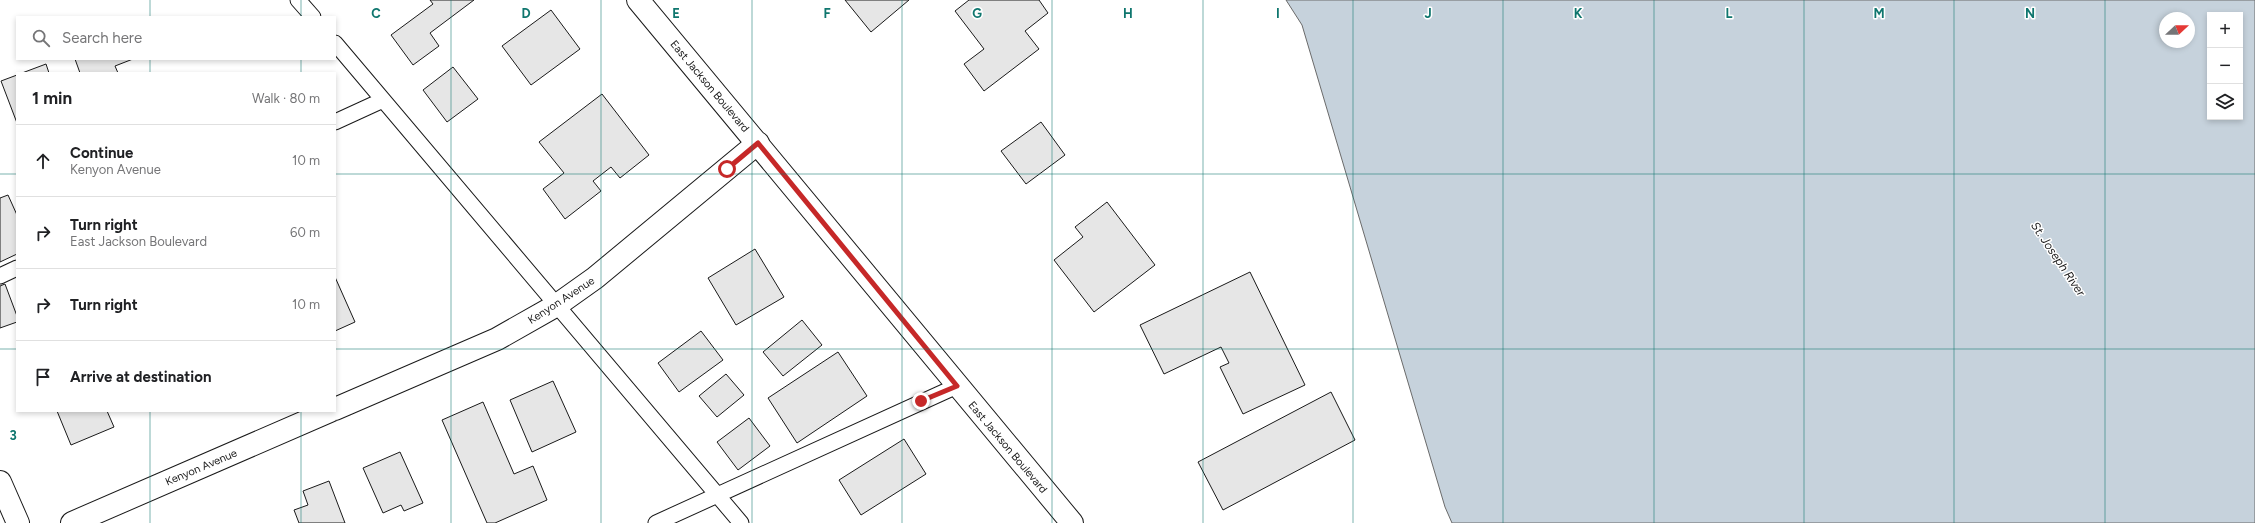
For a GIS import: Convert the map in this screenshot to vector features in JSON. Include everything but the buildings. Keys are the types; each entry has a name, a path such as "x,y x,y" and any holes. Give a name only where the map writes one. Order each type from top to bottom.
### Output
{"street":[{"name":"East Jackson Boulevard","path":"638,0 1072,523"},
{"name":"Kenyon Avenue","path":"336,409 497,339 557,305 595,278 758,143"},
{"name":"Kenyon Avenue","path":"72,523 328,412"},
{"path":"0,482 18,523"}],"lane":[{"path":"298,0 312,16"},
{"path":"336,44 741,523"},
{"path":"336,122 383,100"},
{"path":"0,276 16,268"},
{"path":"656,523 957,386"}],"water":[{"name":"St. Joseph River","path":"1286,0 2255,0 2255,523 1452,523 1445,507 1302,25"}],"route":[{"path":"727,169 758,143 957,386 921,401"}]}
